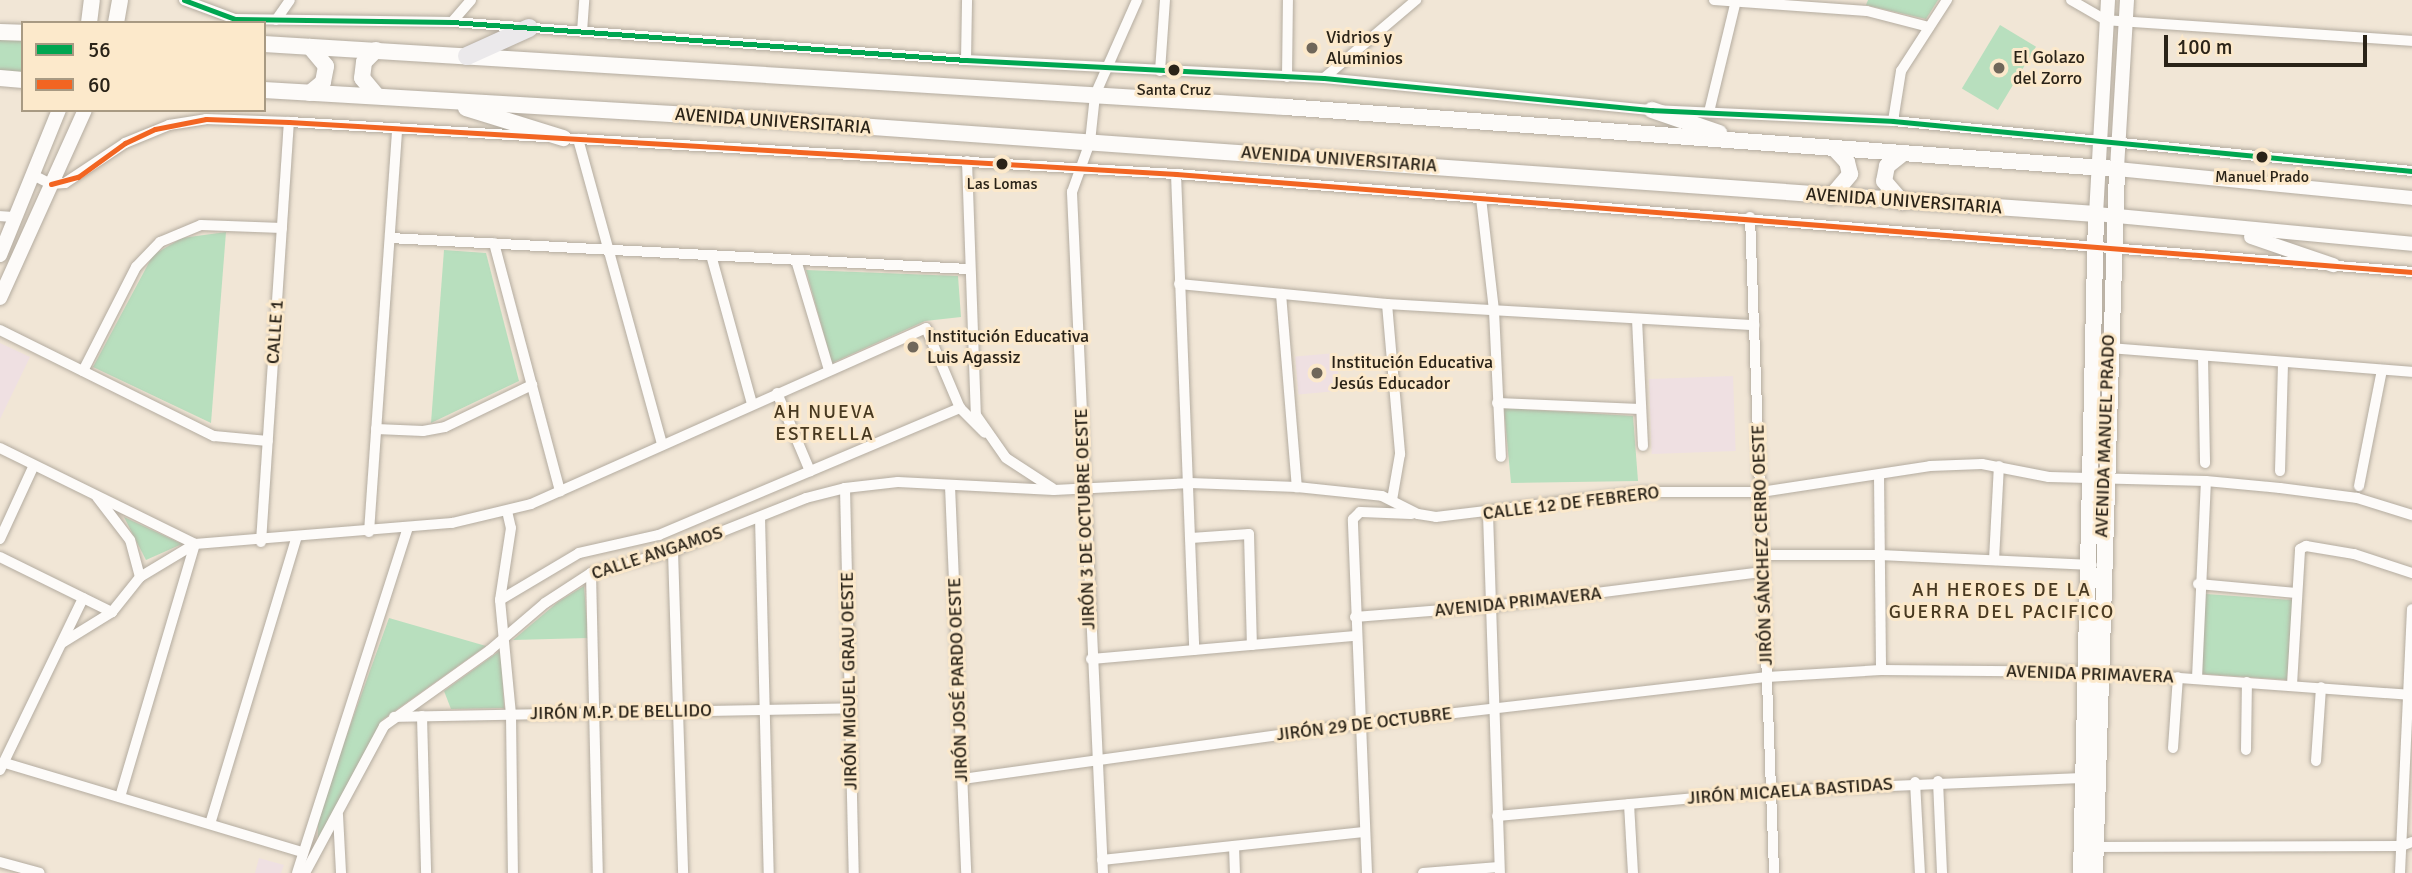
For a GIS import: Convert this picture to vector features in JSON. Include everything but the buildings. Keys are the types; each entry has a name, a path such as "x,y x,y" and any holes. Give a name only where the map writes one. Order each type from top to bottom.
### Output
{"main road":[{"path":"89,21 92,0"},
{"path":"116,21 120,0"},
{"path":"467,56 529,28"},
{"path":"0,32 21,33"},
{"path":"266,44 1095,95 2117,169"},
{"path":"310,47 323,58 326,74 310,93"},
{"path":"376,50 364,62 362,78 377,96"},
{"path":"0,78 21,80"},
{"name":"AVENIDA UNIVERSITARIA","path":"266,90 1090,142 2096,214"},
{"path":"444,100 570,139"},
{"path":"1652,110 1741,141"},
{"path":"1831,197 1850,174 1847,162 1835,149"},
{"path":"1900,155 1887,166 1884,181 1902,202"},
{"name":"AVENIDA MANUEL PRADO","path":"2081,873 2089,847 2103,245 2113,215 2117,169"},
{"name":"AVENIDA MANUEL PRADO","path":"2096,214 2103,245 2108,348 2097,477"},
{"name":"AVENIDA MANUEL PRADO","path":"2092,672 2083,778 2089,847 2095,873"}],"street":[{"path":"184,0 235,19 452,22 966,60 1324,78 1652,110 1893,121 2412,170"},
{"path":"276,20 289,0"},
{"path":"452,22 471,0"},
{"path":"582,32 584,0"},
{"path":"966,60 967,0"},
{"path":"1095,95 1137,0"},
{"path":"1160,71 1164,0"},
{"path":"1287,77 1289,0"},
{"path":"1324,78 1416,0"},
{"path":"1714,0 1800,3 1867,11 1929,27"},
{"path":"1893,121 1901,71 1947,0"},
{"path":"2071,0 2105,20 2412,41"},
{"name":"AVENIDA MANUEL PRADO","path":"2096,214 2108,0"},
{"name":"AVENIDA MANUEL PRADO","path":"2117,169 2126,0"},
{"path":"1709,112 1736,1"},
{"name":"JIRÓN 3 DE OCTUBRE OESTE","path":"1095,95 1090,142 1072,192 1091,659 1103,873"},
{"path":"0,254 58,112"},
{"path":"0,298 84,112"},
{"name":"AVENIDA UNIVERSITARIA","path":"51,184 78,177 125,143 155,129 205,119 289,122 1082,167 1750,217 2412,272"},
{"name":"CALLE 1","path":"261,542 289,122"},
{"path":"369,532 397,128"},
{"path":"570,139 608,250 662,444"},
{"path":"967,161 968,269 974,398 985,433"},
{"path":"2117,169 2412,198"},
{"path":"1176,174 1195,650"},
{"path":"33,175 51,184"},
{"path":"1481,198 1494,312 1501,457"},
{"name":"AVENIDA UNIVERSITARIA","path":"2096,214 2412,244"},
{"path":"0,216 15,217"},
{"name":"JIRÓN SÁNCHEZ CERRO OESTE","path":"1750,217 1774,873"},
{"path":"83,371 136,267 160,242 201,225 282,228"},
{"path":"2223,227 2333,265"},
{"path":"390,238 968,269"},
{"path":"494,243 560,491"},
{"path":"711,255 752,404"},
{"path":"796,260 829,370"},
{"path":"1179,284 1494,312 1754,325"},
{"path":"1281,295 1297,487"},
{"path":"1387,304 1400,454 1392,500"},
{"path":"1637,319 1643,446"},
{"path":"0,448 195,544 261,542 408,528 508,512 926,328 960,408 1006,457 1054,490"},
{"path":"0,330 214,436 268,441"},
{"path":"2108,348 2412,372"},
{"path":"2203,357 2205,463"},
{"path":"2280,471 2283,362"},
{"path":"2359,486 2382,370"},
{"path":"376,429 423,431 445,427 532,385"},
{"path":"777,393 810,471"},
{"path":"1497,403 1641,409"},
{"name":"CALLE ANGAMOS","path":"499,600 579,553 659,535 960,408"},
{"path":"0,539 34,465"},
{"name":"CALLE 12 DE FEBRERO","path":"1054,490 1190,483 1297,487 1392,500 1418,514 1488,514 1644,492 1761,492 1930,466 1999,466 2049,477 2206,481 2357,498 2412,515"},
{"path":"1994,561 1999,466"},
{"path":"1879,475 1881,670"},
{"path":"2197,678 2198,584 2206,481"},
{"name":"CALLE ANGAMOS","path":"305,873 338,815 377,735 394,717 591,573 673,551 845,488 898,482 1054,490"},
{"name":"JIRÓN JOSÉ PARDO OESTE","path":"950,486 966,873"},
{"name":"JIRÓN MIGUEL GRAU OESTE","path":"845,488 854,873"},
{"path":"96,495 130,540 140,577"},
{"path":"508,512 511,528 499,600 506,635 513,873"},
{"path":"1367,873 1355,617 1355,515 1418,514"},
{"path":"1423,873 1500,870 1492,709 1493,606 1488,514"},
{"path":"760,517 769,873"},
{"path":"297,873 408,528"},
{"path":"1191,538 1249,534 1252,645"},
{"path":"210,824 296,539"},
{"path":"62,643 112,612 140,577 195,544"},
{"path":"120,797 195,544"},
{"path":"2292,685 2298,554 2306,546 2354,554 2412,573"},
{"path":"673,551 683,873"},
{"path":"1763,555 1880,555 2094,565"},
{"path":"0,557 112,612"},
{"name":"AVENIDA PRIMAVERA","path":"1355,617 1493,606 1763,572"},
{"path":"591,573 597,873"},
{"path":"2198,584 2297,593"},
{"path":"83,598 2,766 120,797 302,852"},
{"path":"2400,873 2407,844 2412,609"},
{"path":"1091,659 1356,636"},
{"name":"AVENIDA PRIMAVERA","path":"1767,677 1881,670 2092,672 2410,694"},
{"name":"JIRÓN 29 DE OCTUBRE","path":"962,779 1097,757 1767,677"},
{"path":"2173,747 2178,677"},
{"path":"2246,750 2247,682"},
{"path":"2316,761 2321,687"},
{"name":"JIRÓN M.P. DE BELLIDO","path":"394,717 849,708"},
{"path":"422,716 426,873"},
{"name":"JIRÓN MICAELA BASTIDAS","path":"1497,816 1771,791 1938,781 2083,778"},
{"path":"1938,781 1942,873"},
{"path":"1915,782 1920,873"},
{"path":"1629,804 1633,873"},
{"path":"338,815 341,873"},
{"path":"1102,860 1364,832"},
{"path":"2089,847 2407,844"},
{"path":"1234,846 1235,873"},
{"path":"0,862 38,873"}],"shaded area":[{"path":"0,343 30,357 0,419"},
{"name":"Institución Educativa Jesús Educador","path":"1336,353 1339,391 1298,394 1295,357"},
{"path":"1733,376 1736,451 1652,454 1649,379"},
{"path":"259,858 284,865 281,873 255,873"}],"green space":[{"path":"1868,0 1938,0 1926,19 1866,5"},
{"name":"El Golazo del Zorro","path":"2000,25 2036,47 1998,110 1962,88"},
{"path":"0,39 21,40 21,73 0,72"},
{"path":"226,232 211,423 93,367 153,255 182,238"},
{"path":"444,250 486,253 519,381 431,423"},
{"path":"806,270 958,276 961,317 925,321 832,363"},
{"path":"1504,408 1633,416 1638,481 1511,483"},
{"path":"124,517 182,544 146,560"},
{"path":"584,586 588,638 513,640 558,602"},
{"path":"2206,594 2293,600 2287,680 2200,674"},
{"path":"389,618 486,646 382,720 318,839 318,815"},
{"path":"501,650 504,708 451,709 444,691"}],"transit line":[{"name":"56","path":"184,0 235,19 452,22 966,60 1324,78 1652,110 1893,121 2412,171"},
{"name":"60","path":"51,184 78,177 125,143 155,129 206,119 289,122 1176,174 2412,272"}],"place":[{"name":"Vidrios y Aluminios","path":"1312,48"},
{"name":"El Golazo del Zorro","path":"1999,68"},
{"name":"Santa Cruz","path":"1174,70"},
{"name":"Manuel Prado","path":"2262,157"},
{"name":"Las Lomas","path":"1002,164"},
{"name":"Institución Educativa Luis Agassiz","path":"913,347"},
{"name":"Institución Educativa Jesús Educador","path":"1317,373"}],"district":[{"name":"AH NUEVA ESTRELLA","path":"825,424"},
{"name":"AH HEROES DE LA GUERRA DEL PACIFICO","path":"2002,602"}]}
